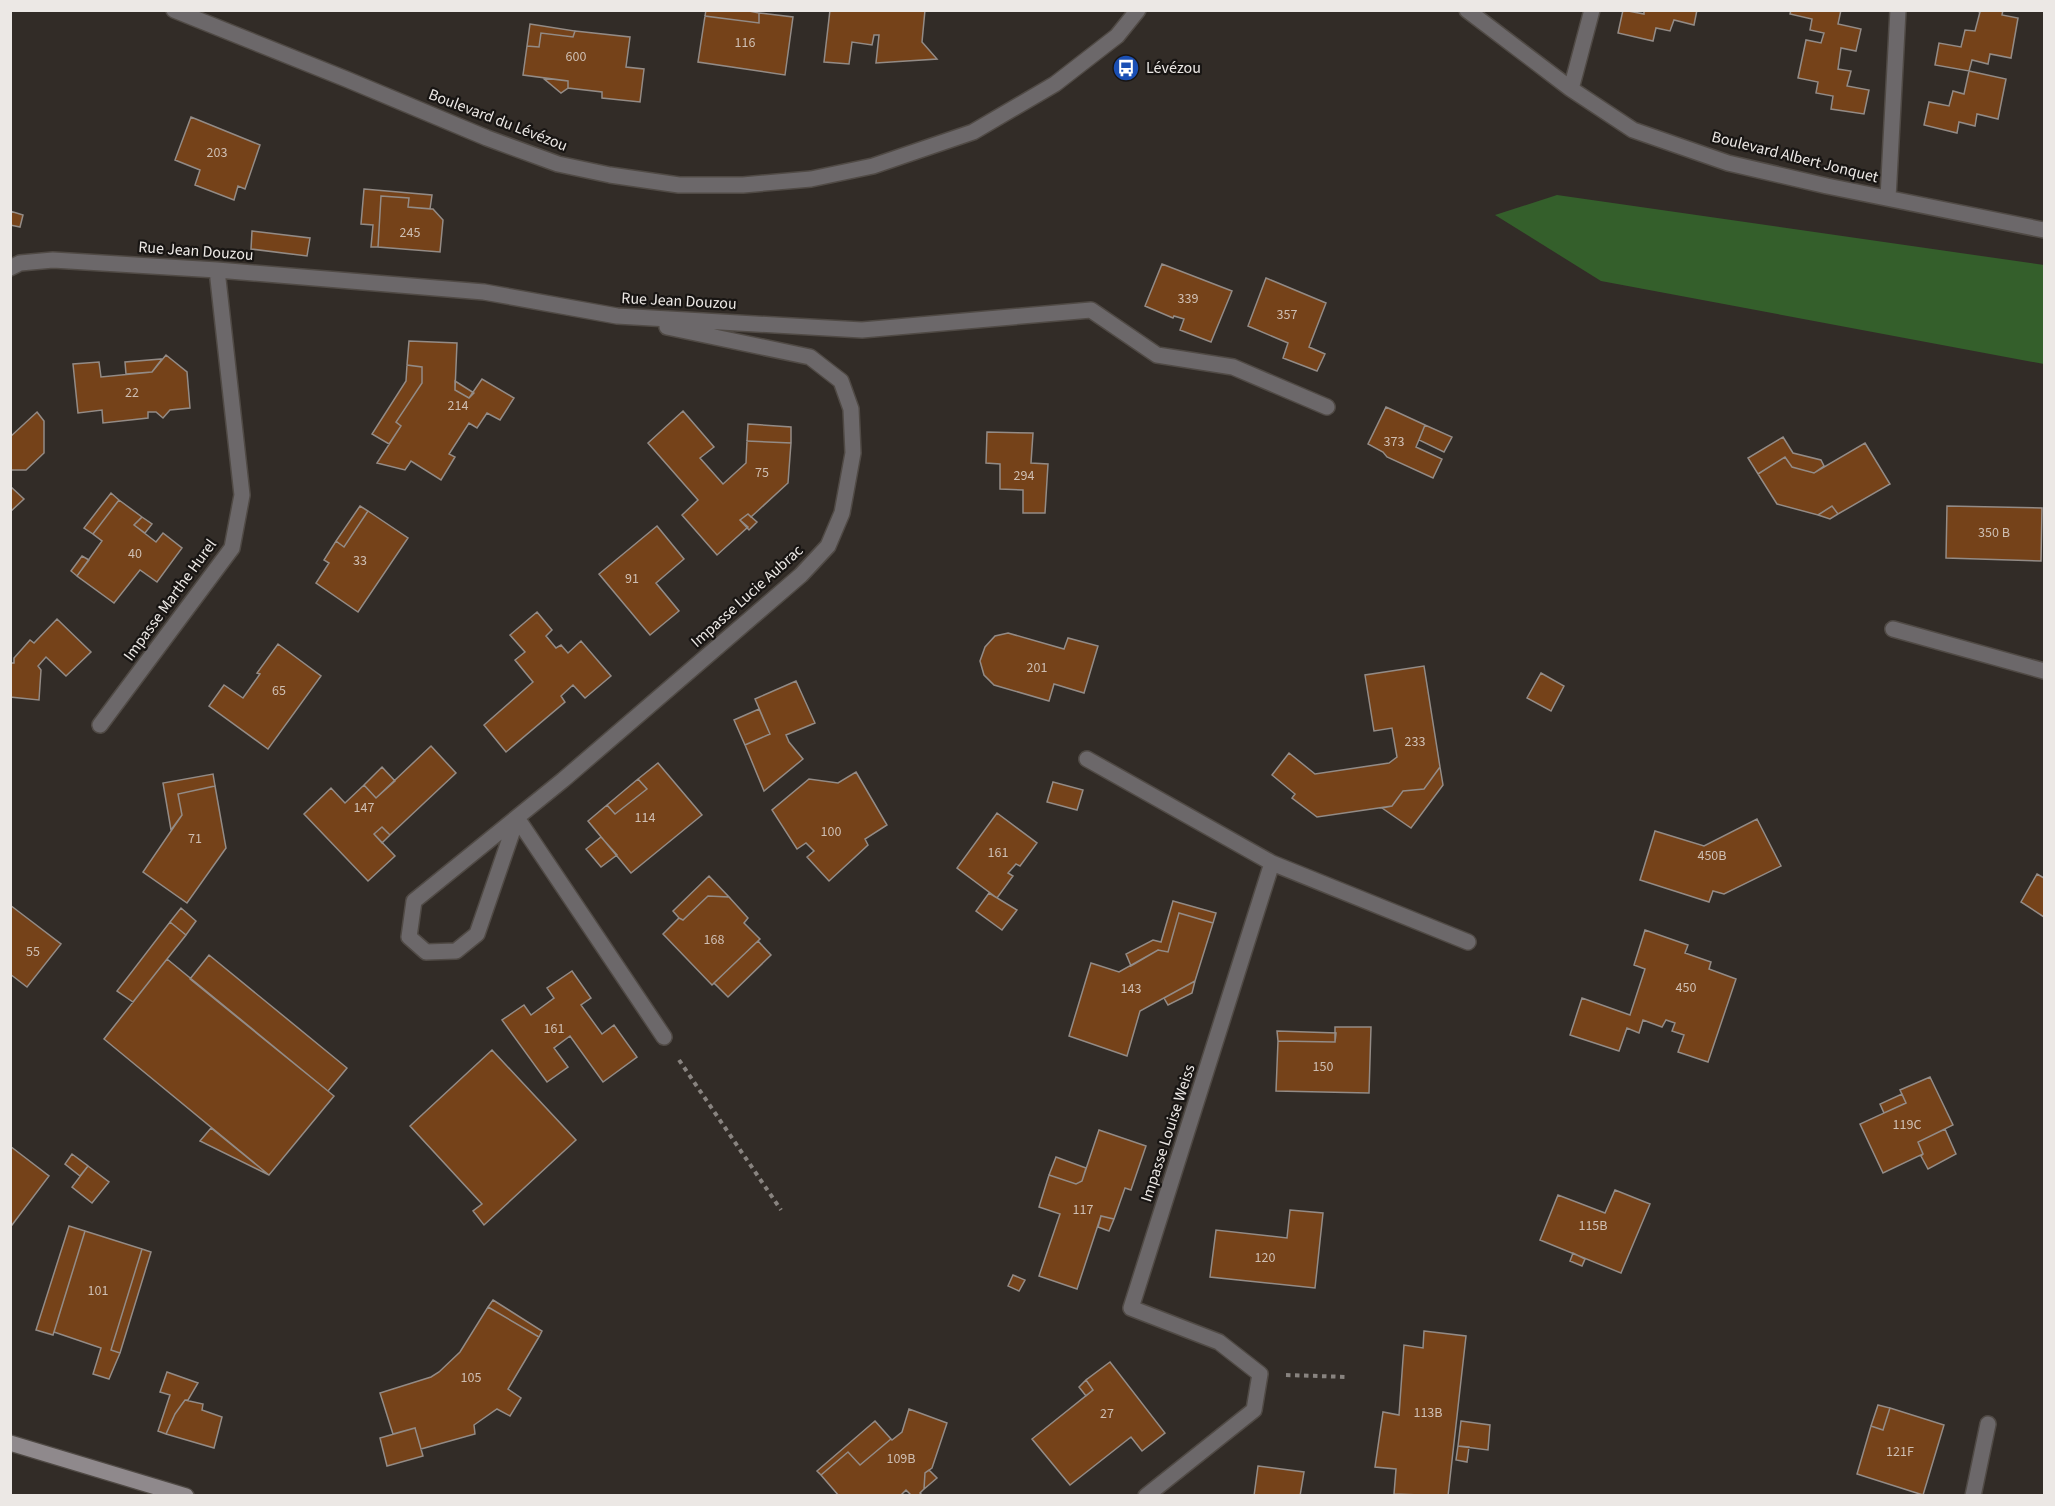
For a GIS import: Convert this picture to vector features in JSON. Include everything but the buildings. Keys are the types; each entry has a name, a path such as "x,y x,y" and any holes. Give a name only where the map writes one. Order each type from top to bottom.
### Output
{"main road":[{"path":"10,1443 186,1496"}],"street":[{"name":"Boulevard du Lévézou","path":"174,10 487,138 558,164 610,175 679,185 743,185 811,179 873,166 973,132 1055,84 1117,36 1138,10"},
{"name":"Boulevard Albert Jonquet","path":"1467,10 1571,89 1633,130 1718,159 1827,186 2044,230"},
{"path":"1571,89 1593,10"},
{"path":"1888,198 1898,10"},
{"name":"Rue Jean Douzou","path":"10,268 20,263 53,260 217,270 484,292 617,316 862,330 1090,310 1157,355 1233,367 1327,407"},
{"name":"Impasse Marthe Hurel","path":"100,725 231,548 242,495 217,270"},
{"name":"Impasse Lucie Aubrac","path":"517,818 477,934 456,951 426,952 410,937 414,901 517,818 801,575 828,546 842,513 853,453 851,409 841,381 810,357 617,316"},
{"path":"1893,629 2044,672"},
{"path":"1087,759 1272,863 1468,942"},
{"path":"517,818 664,1037"},
{"name":"Impasse Louise Weiss","path":"1260,1374 1219,1342 1131,1308 1272,863"},
{"path":"1146,1496 1254,1410 1260,1374"},
{"path":"1973,1496 1988,1424"}],"path":[{"path":"664,1037 781,1210"},
{"path":"1260,1374 1348,1377"}],"green space":[{"path":"1557,195 2044,265 2044,364 1601,281 1495,215"}],"place":[{"name":"Lévézou","path":"1126,68"}]}
